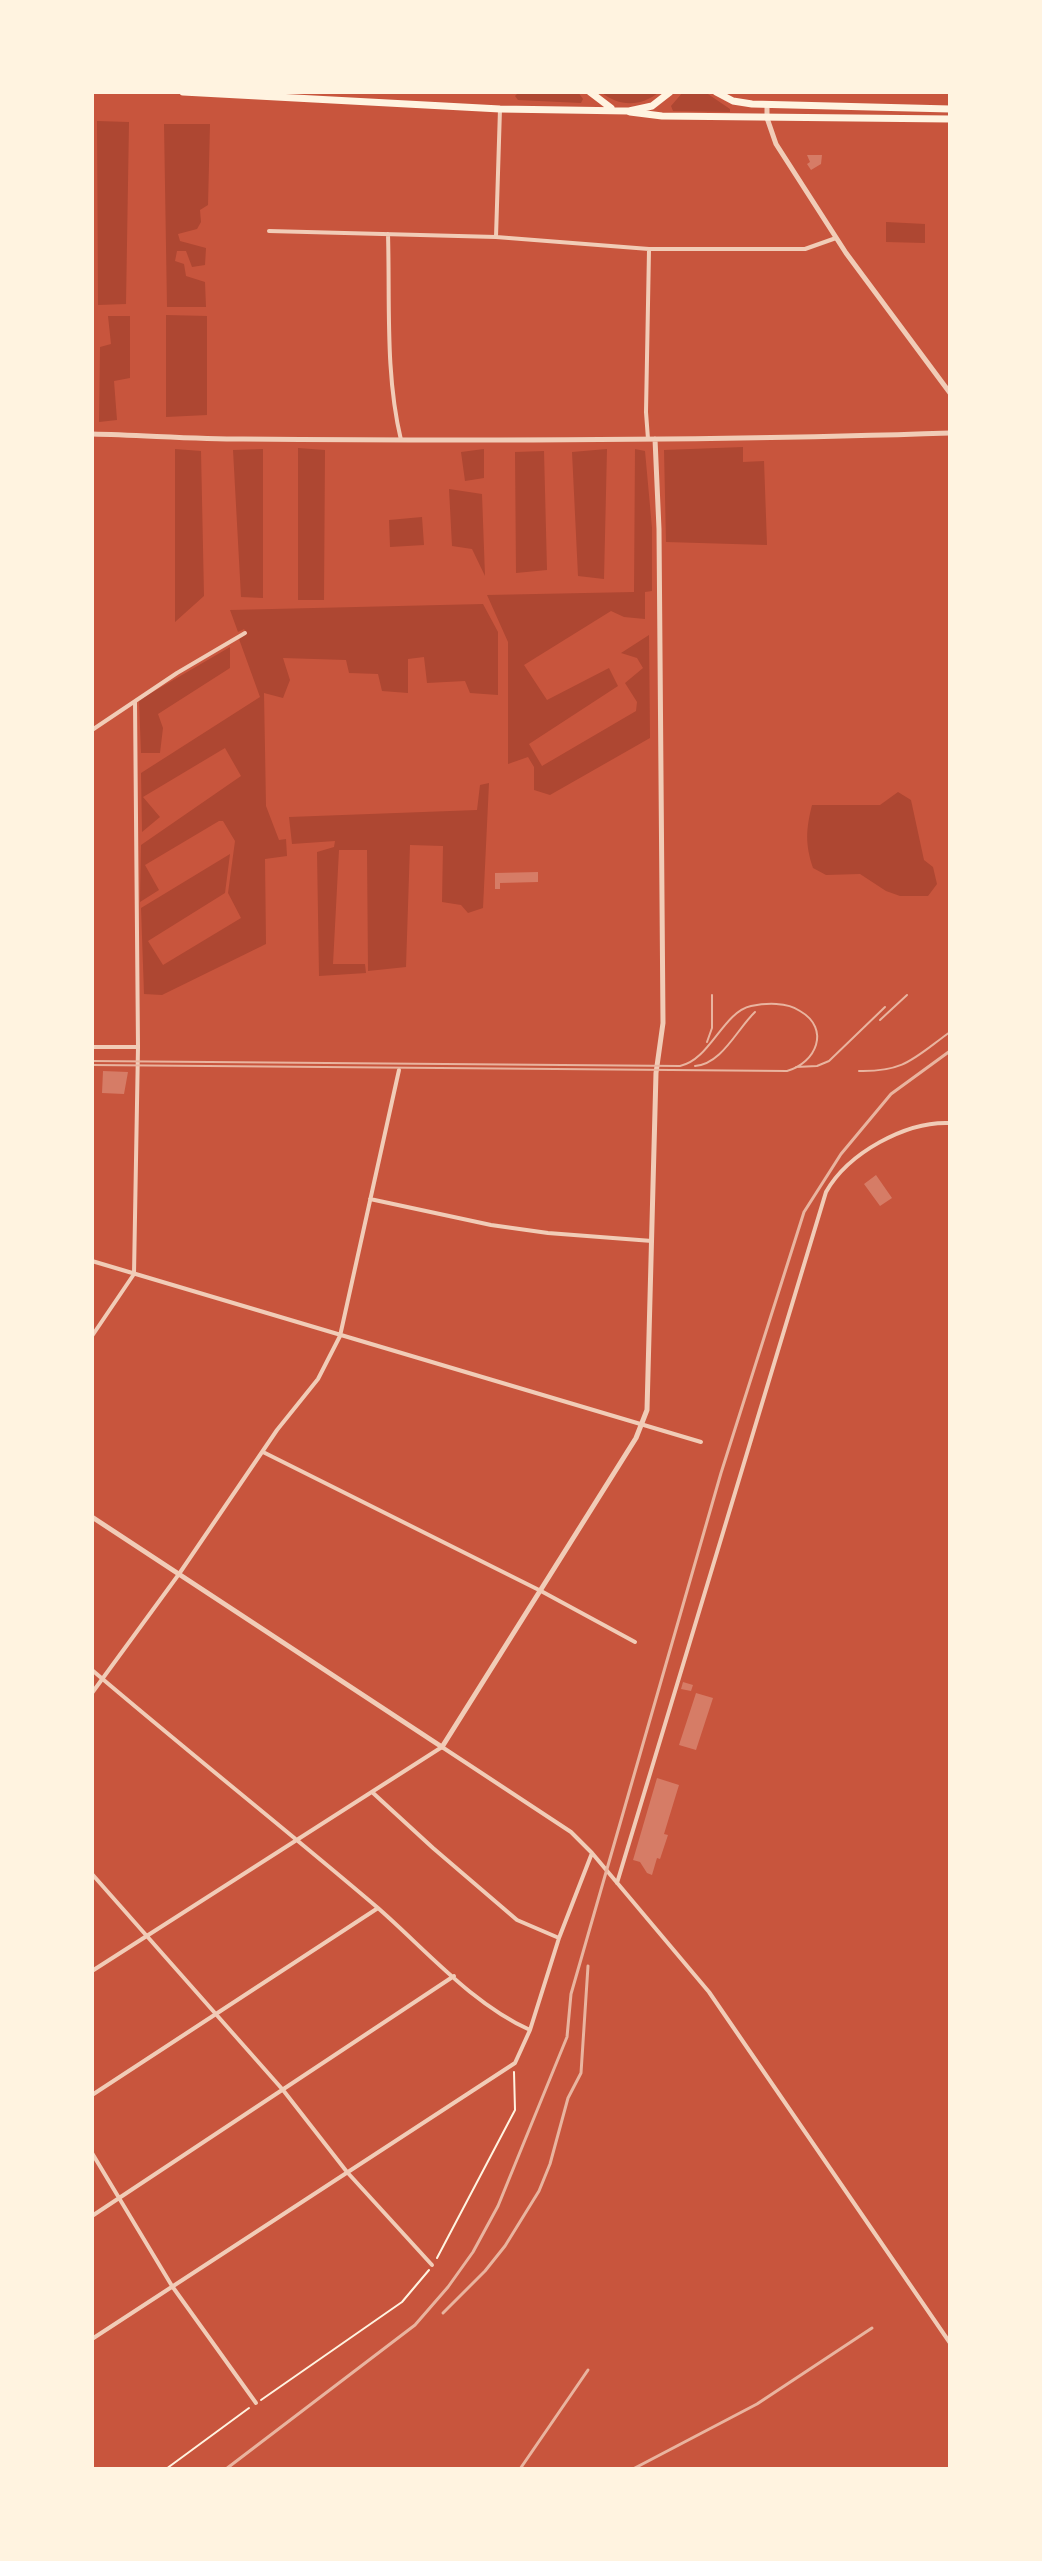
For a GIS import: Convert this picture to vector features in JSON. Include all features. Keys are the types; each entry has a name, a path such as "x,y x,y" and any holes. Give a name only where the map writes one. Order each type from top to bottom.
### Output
{"main road":[{"path":"183,92 500,109 620,110 648,108 670,92"},
{"path":"590,92 603,104 620,110 662,116 950,119"},
{"path":"716,92 739,102 767,105 950,109"}],"street":[{"path":"767,105 767,118 776,144 836,238 950,393"},
{"path":"496,237 500,109"},
{"path":"269,231 496,237 649,249 790,250 805,249 836,238"},
{"path":"388,234 392,383 401,440"},
{"path":"92,1971 442,1747 636,1438 647,1410 656,1073 663,1023 659,529 652,439 646,412 649,249"},
{"path":"92,434 401,440 950,433"},
{"path":"92,730 177,673 245,633"},
{"path":"92,1336 134,1274 138,1047 135,702"},
{"path":"92,1047 138,1047"},
{"path":"92,1693 318,1379 340,1336 399,1070"},
{"path":"617,1883 826,1192 849,1165 898,1132 930,1122 950,1123"},
{"path":"370,1199 491,1225 652,1241"},
{"path":"92,1261 701,1442"},
{"path":"263,1452 541,1591 635,1642"},
{"path":"92,1517 571,1832 709,1992 950,2343"},
{"path":"92,1670 378,1908 454,1976 508,2020 530,2030"},
{"path":"372,1792 517,1920 559,1938"},
{"path":"92,2339 515,2063 530,2030 559,1938 592,1853"},
{"path":"92,1874 283,2090 347,2172 432,2265"},
{"path":"92,2095 378,1908"},
{"path":"92,2216 454,1976"},
{"path":"92,2153 172,2286 256,2403"}],"path":[{"path":"166,2469 402,2302 432,2265 450,2236 515,2110 515,2063"}],"shaded area":[{"path":"519,92 578,92 583,99 581,103 518,100 515,96"},
{"path":"601,92 659,92 637,103 623,103"},
{"path":"683,92 705,92 730,112 673,111 671,106"},
{"path":"97,121 129,122 126,304 98,305"},
{"path":"164,124 210,124 208,205 200,210 201,222 197,229 178,234 180,241 206,248 205,265 192,267 186,251 177,251 175,261 184,264 186,276 205,282 206,307 167,307"},
{"path":"886,222 925,224 925,243 886,242"},
{"path":"166,315 207,316 207,415 166,417"},
{"path":"108,316 130,316 130,378 114,381 117,420 99,422 100,347 111,344"},
{"path":"743,447 743,462 764,461 767,545 666,542 664,450"},
{"path":"298,448 325,450 324,600 298,600"},
{"path":"175,449 201,451 204,596 175,622"},
{"path":"263,449 263,598 241,597 233,450"},
{"path":"484,449 484,478 465,481 461,452"},
{"path":"607,449 604,579 578,576 572,452"},
{"path":"635,449 645,451 652,528 652,591 645,592 645,619 624,617 611,611 524,665 547,700 609,668 618,686 529,744 542,766 636,711 637,702 625,683 643,668 637,658 621,653 649,635 650,738 550,795 534,790 534,767 528,757 508,764 508,642 487,595 634,592"},
{"path":"544,451 547,570 516,573 515,452"},
{"path":"449,489 482,494 485,576 472,549 452,546"},
{"path":"422,517 424,545 390,547 389,520"},
{"path":"483,604 498,632 498,695 470,693 465,681 427,683 424,657 408,659 408,693 382,691 378,674 349,673 346,660 283,658 290,680 283,698 264,693 266,806 279,840 286,839 287,856 265,859 266,944 162,995 144,994 141,908 230,854 225,893 148,941 163,965 241,918 228,893 235,841 223,821 145,865 159,890 140,902 141,845 241,776 225,748 143,797 160,817 142,832 141,773 260,697 239,639 247,633 244,629 238,632 230,610"},
{"path":"230,647 230,668 158,714 163,728 160,753 141,753 139,700"},
{"path":"489,783 483,908 468,913 461,905 442,902 443,846 410,845 406,967 368,971 367,850 339,850 333,964 365,964 366,973 319,976 317,852 334,847 335,841 292,844 289,817 477,810 480,785"},
{"path":"898,792 911,800 924,860 933,867 937,884 928,896 900,896 860,874 826,875 813,868 807,836 812,805 880,805"}],"building":[{"path":"807,155 822,155 821,164 811,170"},
{"path":"538,872 538,882 500,883 500,889 495,889 495,873"},
{"path":"103,1071 128,1072 124,1094 102,1093"},
{"path":"876,1175 892,1198 880,1206 864,1184"},
{"path":"683,1682 693,1685 691,1691 681,1689"},
{"path":"696,1693 713,1698 696,1750 679,1745"},
{"path":"657,1778 679,1785 664,1834 668,1835 652,1875 640,1862 633,1860"}],"tram line":[{"path":"707,1042 712,1028 712,995"},
{"path":"880,1020 907,995"},
{"path":"92,1061 680,1066 700,1055 741,1010 770,1004 800,1011 810,1018 817,1036 816,1045 806,1061 787,1071 92,1065"},
{"path":"796,1067 817,1066 829,1061 885,1007"},
{"path":"695,1066 705,1064 721,1053 755,1012"},
{"path":"859,1071 899,1066 950,1032"}],"railway":[{"path":"226,2469 415,2325 473,2252 498,2206 567,2037 571,1994 721,1473 804,1212 841,1154 891,1094 950,1051"},
{"path":"443,2313 505,2246 539,2191 550,2164 568,2098 581,2073 588,1966"},
{"path":"633,2469 757,2404 872,2328"},
{"path":"520,2469 588,2370"}]}
